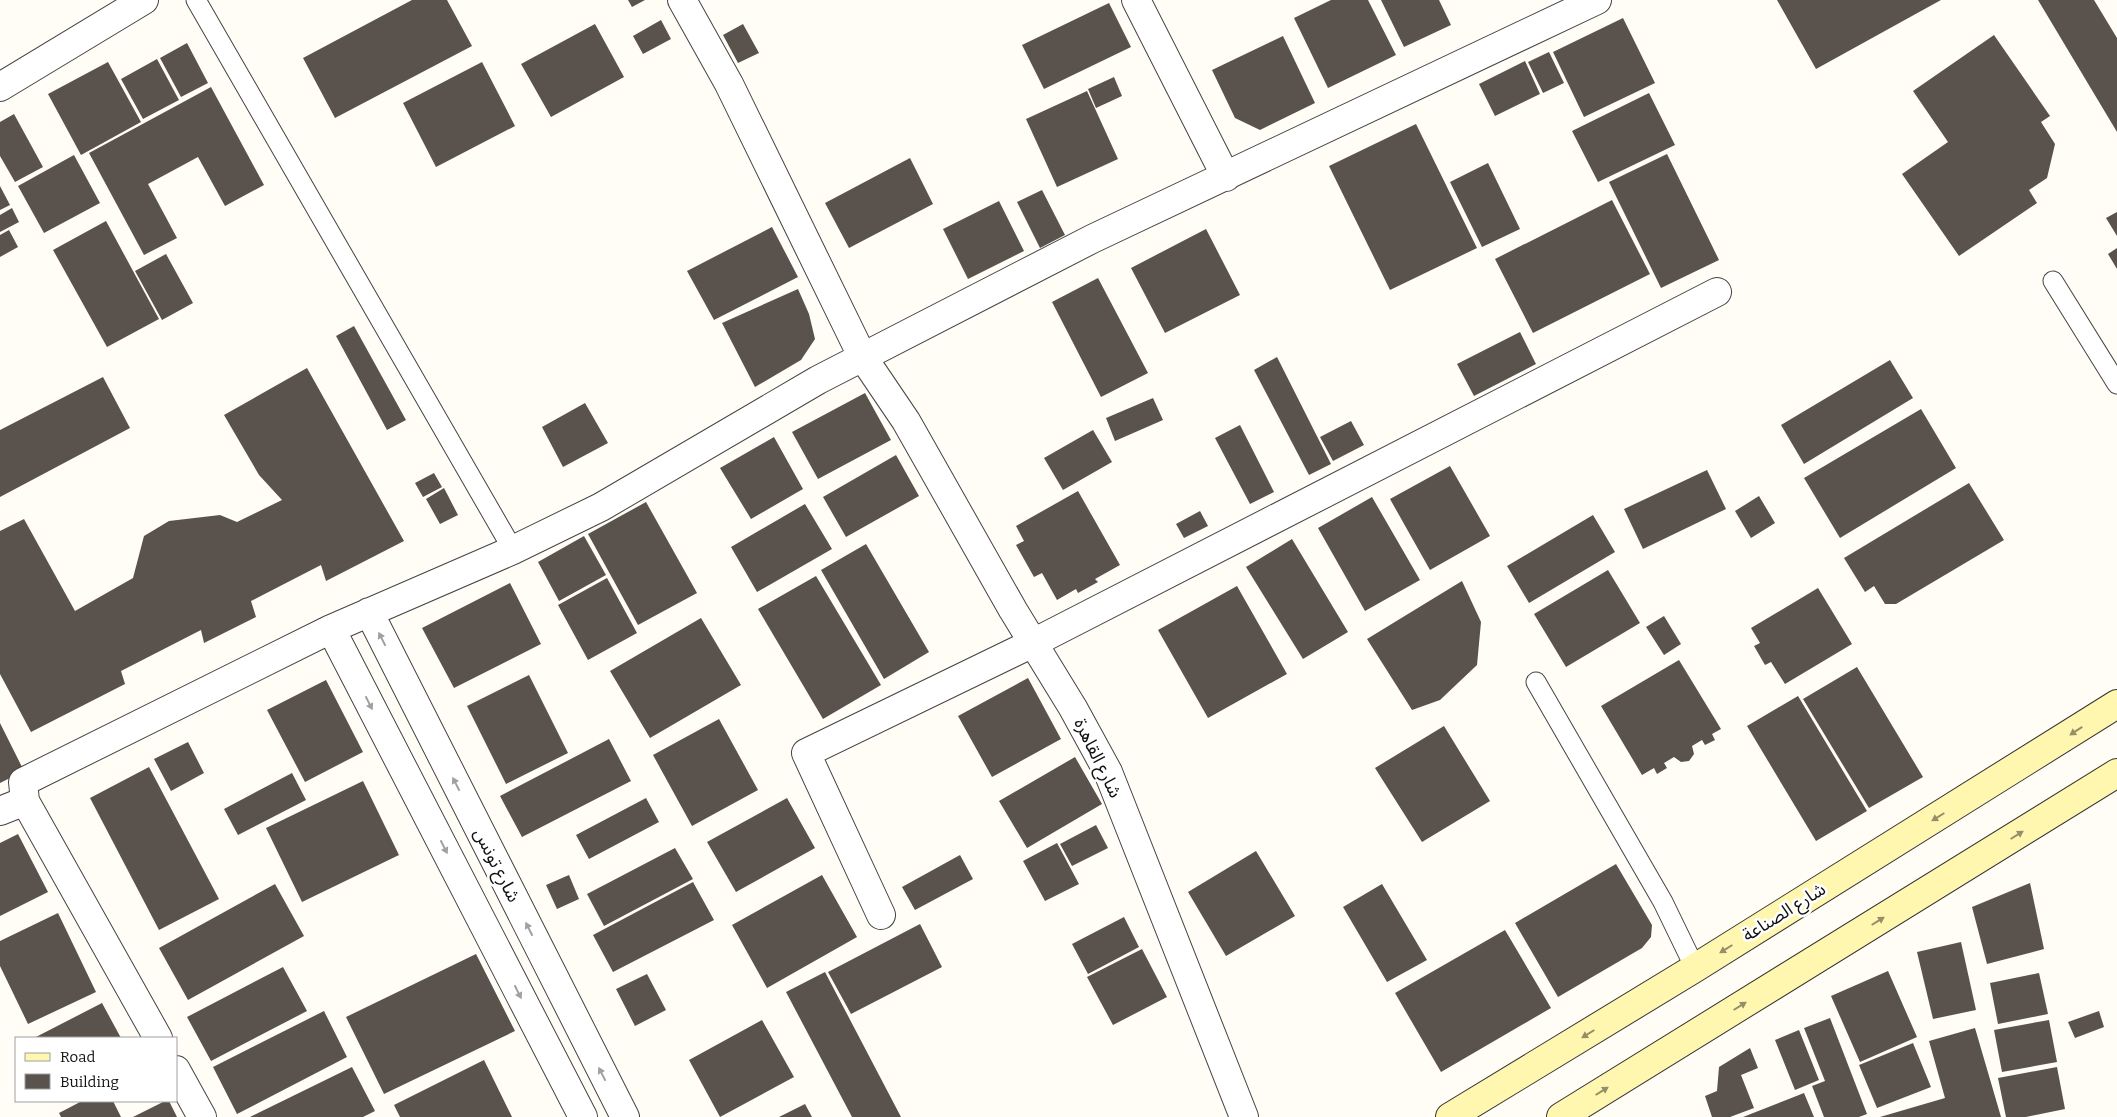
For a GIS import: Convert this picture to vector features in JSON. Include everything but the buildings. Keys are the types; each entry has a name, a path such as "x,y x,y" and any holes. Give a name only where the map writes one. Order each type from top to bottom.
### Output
{"main road":[{"name":"شارع الصناعة","path":"1450,1117 1695,968 2117,704"},
{"path":"1560,1117 2117,773"}],"street":[{"path":"0,88 144,0"},
{"name":"شارع القاهرة","path":"682,0 729,84 862,356 906,421 1073,708 1108,772 1244,1117"},
{"path":"1136,0 1226,177"},
{"path":"157,1037 25,801 23,782 331,629 513,550 601,507 862,356 1092,239 1226,177 1555,9 1597,0"},
{"path":"882,915 806,753 1034,643 1717,292"},
{"name":"شارع تونس","path":"369,612 624,1117"},
{"path":"331,629 583,1117"},
{"path":"0,811 25,801"},
{"path":"178,1074 202,1117"}],"lane":[{"path":"196,0 513,550"},
{"path":"2053,281 2117,384"},
{"path":"1536,682 1663,902 1695,968"}]}
